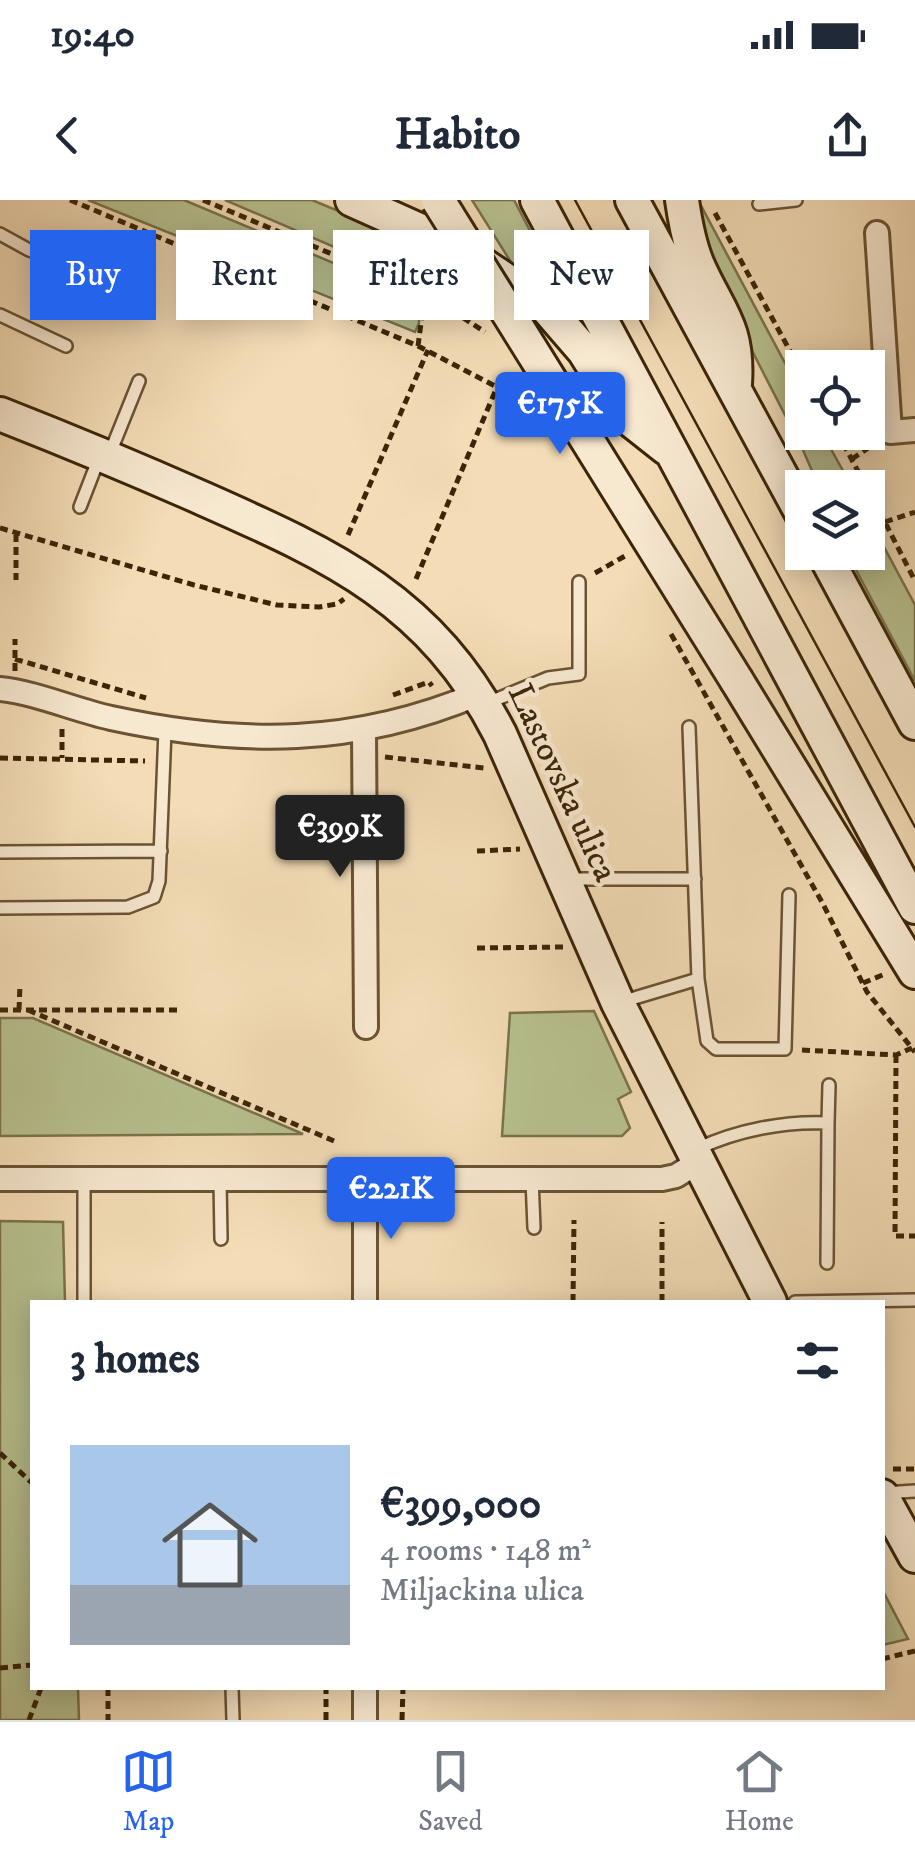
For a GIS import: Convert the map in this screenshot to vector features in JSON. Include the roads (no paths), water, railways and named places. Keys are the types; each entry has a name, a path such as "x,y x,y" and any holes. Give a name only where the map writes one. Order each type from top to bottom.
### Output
{"main road":[{"path":"352,200 455,246 546,307 584,351 624,414 675,454"},
{"path":"438,200 915,972"},
{"path":"537,200 915,907"},
{"path":"632,200 785,482"},
{"path":"682,200 698,264 734,337 735,388"},
{"name":"Lastovska ulica","path":"0,414 285,535 357,573 411,614 440,644 482,699 618,1003 769,1300"},
{"path":"833,570 915,723"},
{"path":"886,1499 915,1556"}],"street":[{"path":"877,233 890,432 915,430"},
{"path":"7,683 165,730 248,737 370,741 415,718 482,699"},
{"path":"366,1027 370,741"},
{"path":"0,1178 662,1179 676,1176 697,1156"},
{"path":"365,1180 365,1300"},
{"path":"365,1690 366,1720"}],"lane":[{"path":"759,204 796,200"},
{"path":"0,236 30,250"},
{"path":"0,316 66,346"},
{"path":"80,507 139,380"},
{"path":"482,699 548,678 579,674 579,582"},
{"path":"689,727 698,980 707,1042 716,1048 786,1048 789,895"},
{"path":"0,908 112,908 142,904 154,897 160,881 165,730"},
{"path":"0,852 161,851"},
{"path":"562,879 695,879"},
{"path":"618,1003 698,980"},
{"path":"827,1263 829,1085"},
{"path":"697,1156 713,1142 788,1123 828,1123"},
{"path":"84,1179 84,1300"},
{"path":"532,1179 534,1228"},
{"path":"220,1180 221,1239"},
{"path":"885,1300 915,1300"},
{"path":"886,1499 915,1491"},
{"path":"232,1690 232,1720"}],"tram line":[{"path":"575,200 915,827"}]}
